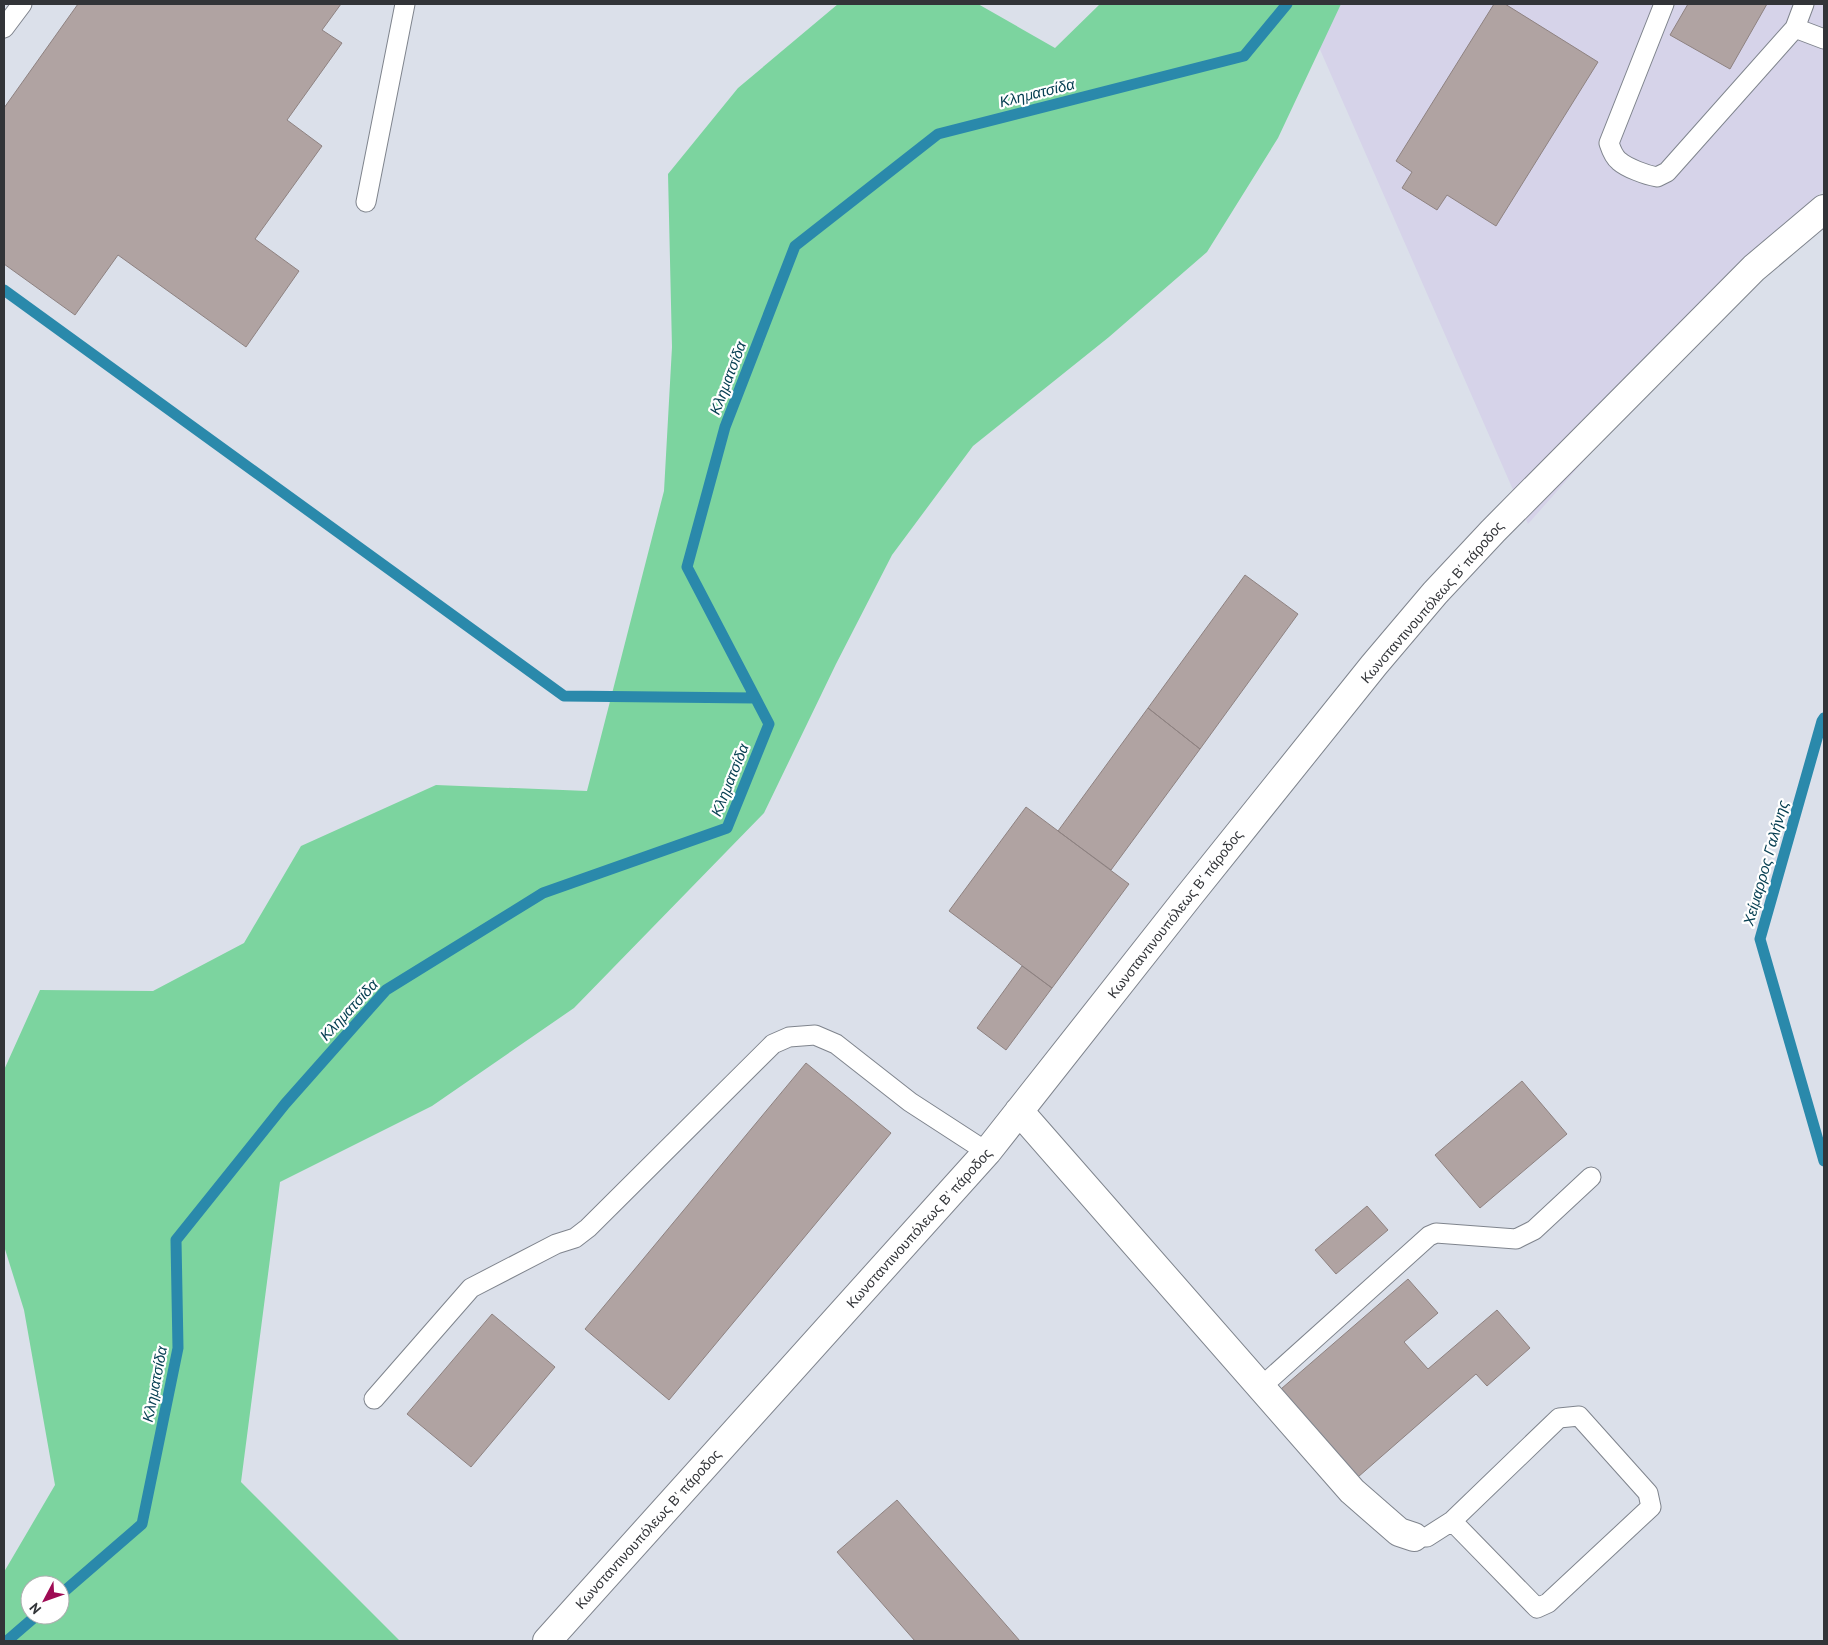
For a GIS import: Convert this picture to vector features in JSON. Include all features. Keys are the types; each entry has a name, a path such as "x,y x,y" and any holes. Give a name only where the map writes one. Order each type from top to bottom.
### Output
{"street":[{"name":"Κωνσταντινουπόλεως Β' πάροδος","path":"547,1641 987,1152 1349,696 1435,593 1493,530 1754,268 1824,208"},
{"path":"1019,1111 1352,1491 1399,1532 1414,1537"}],"lane":[{"path":"4,28 22,4"},
{"path":"366,202 405,4"},
{"path":"1664,4 1609,142 1612,152 1619,161 1648,175 1657,177 1667,172 1796,28 1804,4"},
{"path":"1796,28 1824,39"},
{"path":"374,1399 471,1288 556,1244 575,1238 588,1228 773,1044 789,1037 816,1035 836,1044 910,1102 987,1152"},
{"path":"1261,1387 1429,1236 1436,1233 1516,1239 1534,1230 1591,1177"},
{"path":"1414,1537 1427,1537 1452,1521 1559,1418 1578,1416 1648,1493 1651,1507 1548,1604 1537,1608 1452,1521"}],"shaded area":[{"path":"1300,4 1824,4 1824,189 1528,524"}],"green space":[{"path":"838,4 978,4 1055,48 1100,4 1341,4 1278,138 1207,252 1109,337 973,446 892,555 836,664 764,813 574,1008 432,1106 280,1182 241,1482 400,1641 4,1641 4,1572 55,1485 24,1310 4,1246 4,1070 40,990 153,991 244,943 301,846 436,785 587,791 664,491 672,347 668,174 738,88"}],"building":[{"path":"78,4 341,4 322,30 342,43 287,120 322,146 255,239 299,271 246,347 118,255 75,315 4,264 4,108"},
{"path":"1494,4 1505,4 1598,62 1496,226 1447,195 1437,210 1402,188 1412,172 1396,161"},
{"path":"1688,4 1767,4 1730,69 1670,35"},
{"path":"1245,575 1298,614 1200,749 1148,708"},
{"path":"1148,708 1200,749 1111,870 1058,831"},
{"path":"1026,807 1129,884 1052,988 949,911"},
{"path":"1022,966 1052,988 1006,1050 977,1028"},
{"path":"806,1063 891,1133 669,1400 585,1329"},
{"path":"1522,1081 1567,1134 1480,1208 1435,1155"},
{"path":"1367,1206 1388,1230 1336,1274 1315,1250"},
{"path":"1408,1279 1438,1313 1404,1342 1428,1369 1497,1310 1530,1348 1487,1386 1476,1374 1358,1477 1281,1389"},
{"path":"492,1314 555,1367 471,1467 407,1414"},
{"path":"897,1500 1020,1641 915,1641 837,1552"}],"waterway":[{"name":"Κληματσίδα","path":"70,1586 142,1524 178,1348 176,1240 285,1104 386,990 543,893 727,828 769,724 687,567 725,427 795,246 938,134 1244,56 1287,4"},
{"path":"4,290 564,696 755,698"},
{"name":"Χείμαρρος Γαλήνης","path":"1824,718 1760,939 1824,1161"},
{"name":"Κληματσίδα","path":"7,1641 25,1625"}]}
